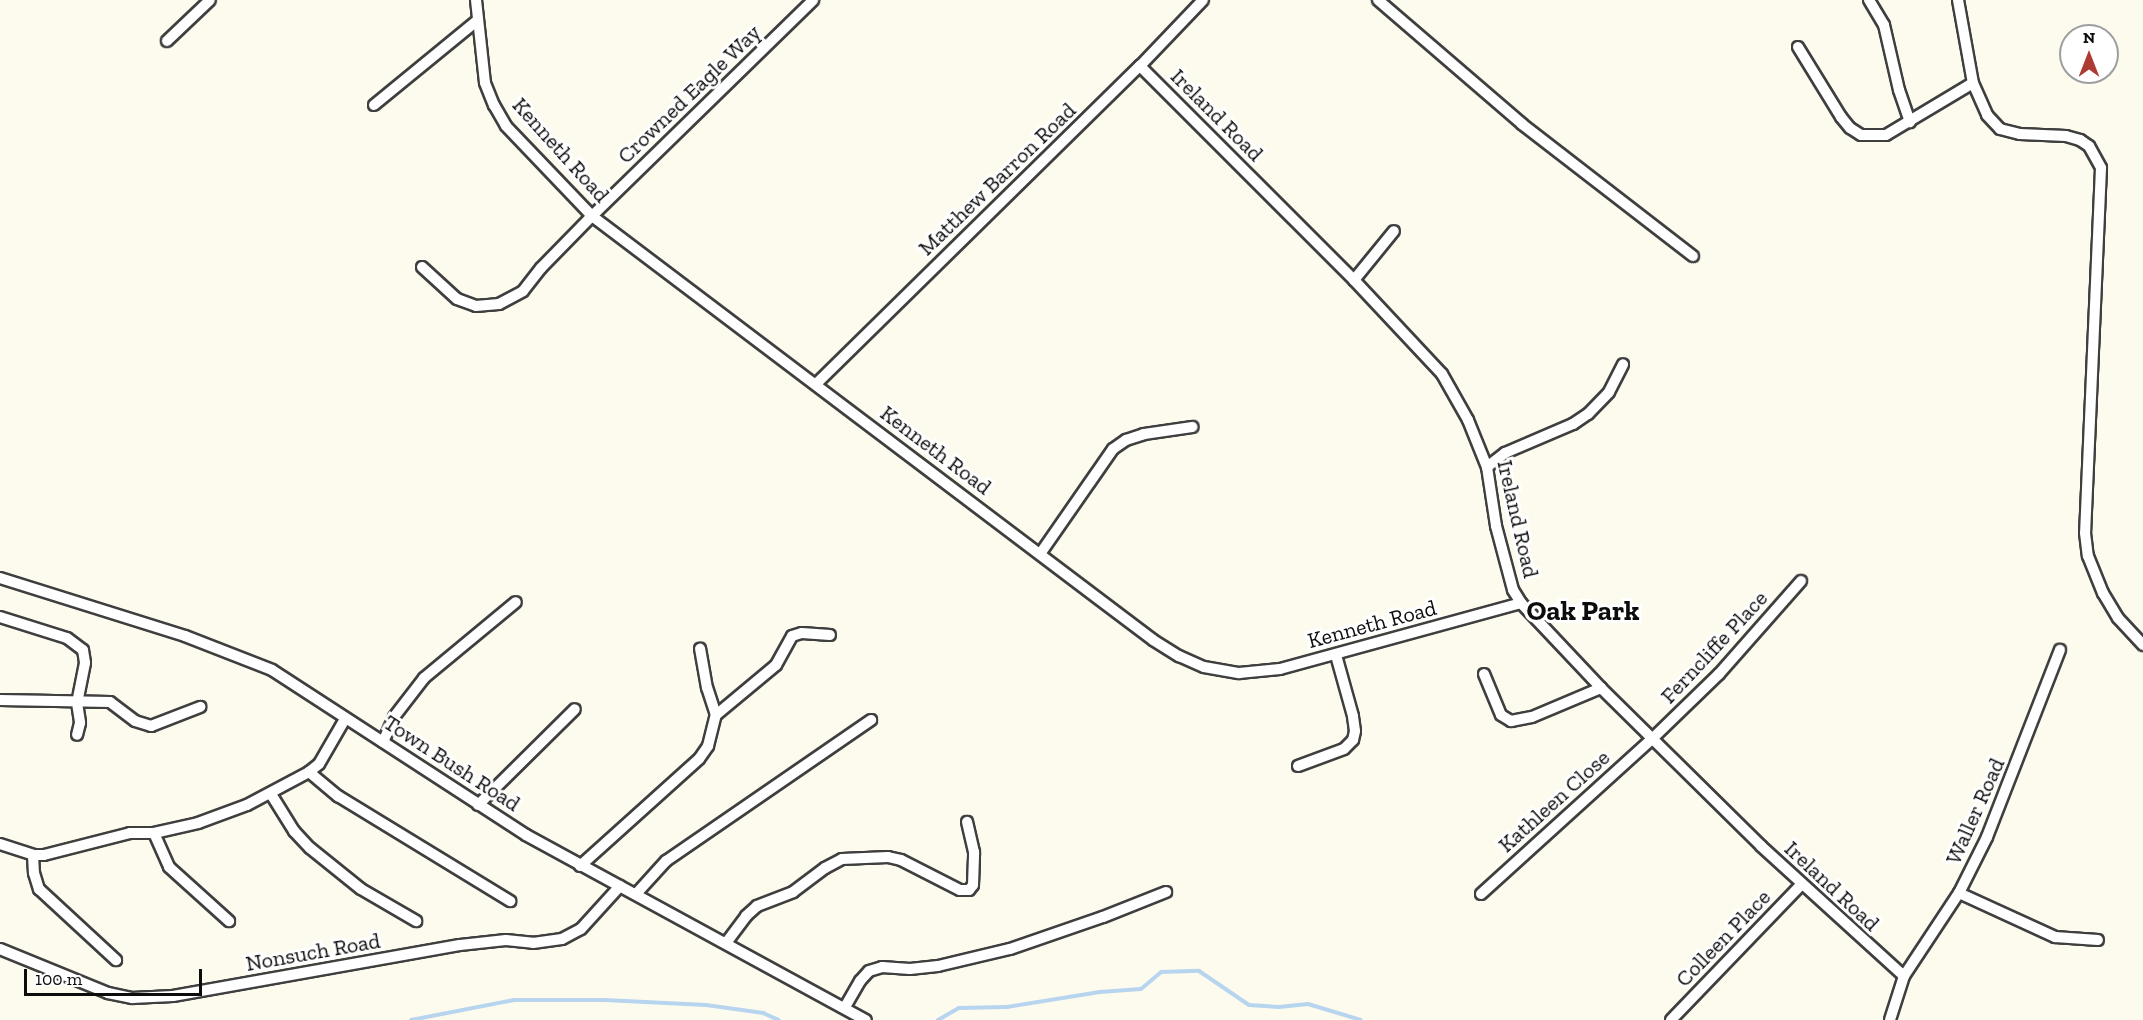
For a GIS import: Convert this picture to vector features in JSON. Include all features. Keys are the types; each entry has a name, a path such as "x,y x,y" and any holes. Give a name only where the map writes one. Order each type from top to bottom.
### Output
{"street":[{"path":"167,41 210,0"},
{"name":"Kenneth Road","path":"476,0 485,83 494,105 506,126 592,216 1153,640 1204,667 1239,673 1280,669 1521,603"},
{"name":"Crowned Eagle Way","path":"423,267 457,299 476,306 499,304 523,291 541,267 813,0"},
{"name":"Matthew Barron Road","path":"816,384 1140,66 1203,0"},
{"path":"1378,0 1391,14 1522,124 1694,256"},
{"path":"1869,0 1884,25 1899,90 1910,122"},
{"path":"1958,0 1972,83 1988,115 2000,129 2020,134 2066,136 2080,140 2089,146 2101,168 2085,533 2088,556 2103,593 2118,618 2143,645"},
{"path":"374,105 478,20"},
{"path":"1798,47 1850,128 1861,135 1873,137 1886,135 1972,83"},
{"name":"Ireland Road","path":"1140,66 1354,280 1442,374 1468,420 1487,467 1496,526 1513,590 1521,603 1601,688 1802,884 1904,976"},
{"path":"1354,280 1394,231"},
{"path":"1487,467 1505,453 1573,424 1588,414 1609,392 1623,364"},
{"path":"1040,554 1113,449 1126,440 1144,434 1192,427"},
{"name":"Town Bush Road","path":"0,578 185,636 251,660 296,684 345,719 478,805 580,866 636,894 866,1020"},
{"name":"Ferncliffe Place","path":"1654,738 1750,642 1801,581"},
{"path":"383,742 394,717 424,678 516,602"},
{"path":"0,617 67,638 83,651 85,663 77,703 80,723 77,735"},
{"path":"580,866 699,759 708,746 717,715 776,665 792,636 802,633 830,635"},
{"path":"700,649 709,696 717,715"},
{"name":"Waller Road","path":"1904,976 1959,893 1987,837 2060,650"},
{"path":"1298,766 1344,749 1353,740 1355,731 1353,716 1336,655"},
{"path":"1484,674 1501,715 1511,721 1532,717 1601,688"},
{"path":"0,700 110,702 135,721 151,726 200,707"},
{"path":"478,805 575,709"},
{"path":"0,844 33,855 57,854 130,833 154,833 198,824 271,794 309,772 319,764 345,719"},
{"path":"636,894 666,861 871,720"},
{"name":"Kathleen Close","path":"1481,894 1654,738"},
{"path":"309,772 338,796 510,901"},
{"path":"271,794 294,831 310,848 361,889 416,921"},
{"path":"726,943 746,916 758,906 793,892 825,868 842,859 888,857 901,860 960,890 969,890 973,885 974,852 967,822"},
{"path":"154,833 169,867 229,921"},
{"path":"33,855 34,873 39,889 117,960"},
{"name":"Colleen Place","path":"1671,1020 1802,884"},
{"name":"Nonsuch Road","path":"0,949 108,993 132,998 173,996 460,945 506,940 533,943 562,939 581,929 620,886"},
{"path":"845,1007 860,981 870,971 882,967 910,969 938,966 1010,949 1103,917 1166,892"},
{"path":"1959,893 2055,937 2098,940"},
{"path":"1890,1020 1904,976"}],"waterway":[{"path":"938,1020 959,1008 1007,1007 1100,992 1141,989 1161,972 1199,971 1249,1005 1279,1007 1308,1004 1361,1020"},
{"path":"411,1020 514,1000 605,1000 706,1005 763,1013 779,1020"}],"district":[{"name":"Oak Park","path":"1583,611"}]}
